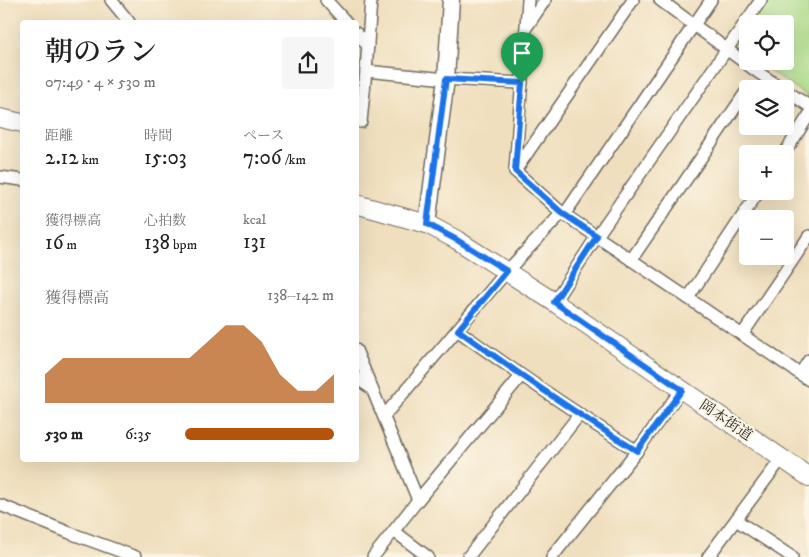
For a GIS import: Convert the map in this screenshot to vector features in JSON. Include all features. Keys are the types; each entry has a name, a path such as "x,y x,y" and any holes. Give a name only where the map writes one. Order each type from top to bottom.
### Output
{"main road":[{"path":"0,118 20,123"},
{"name":"岡本街道","path":"359,205 427,224 457,240 554,302 809,476"}],"street":[{"path":"127,0 114,4 127,20"},
{"path":"326,0 344,20"},
{"path":"359,122 361,122 371,0"},
{"path":"427,224 446,79 451,0"},
{"path":"515,171 528,0"},
{"path":"527,27 545,0"},
{"path":"515,171 633,0"},
{"path":"660,0 769,80"},
{"path":"384,416 507,271 563,214 711,0"},
{"path":"554,302 597,236 761,0"},
{"path":"359,37 368,46"},
{"path":"366,71 446,79 522,83"},
{"path":"754,80 759,73"},
{"path":"794,96 809,106"},
{"path":"631,260 739,102"},
{"path":"790,145 809,116"},
{"path":"515,171 563,214 804,377 809,360"},
{"path":"0,177 20,180"},
{"path":"688,298 752,200"},
{"path":"742,335 809,236"},
{"path":"458,330 520,376 637,451"},
{"path":"359,358 418,500"},
{"path":"373,557 520,376"},
{"path":"359,380 371,388"},
{"path":"552,557 637,451 682,390"},
{"path":"468,557 579,415"},
{"path":"708,557 782,458"},
{"path":"0,505 136,557"},
{"path":"736,520 792,557"},
{"path":"394,531 428,557"}],"green space":[{"path":"754,0 809,0 809,97 794,87 794,80 783,80 768,70 794,70 794,15 744,15"},
{"path":"739,22 739,50 726,41"}],"route":[{"path":"446,79 522,83 515,171 562,213 597,236 554,302 682,390 637,451 520,376 458,330 507,271 427,224 446,79"}]}
